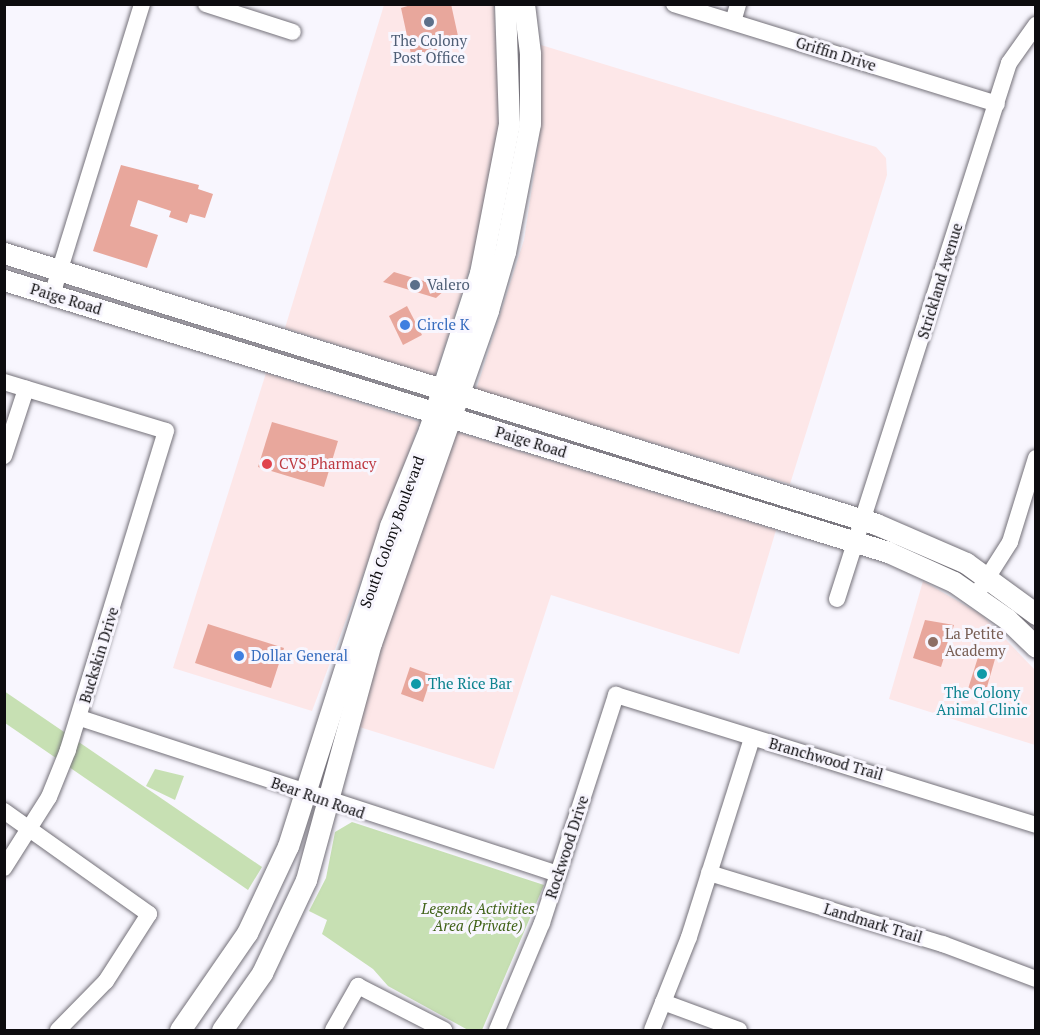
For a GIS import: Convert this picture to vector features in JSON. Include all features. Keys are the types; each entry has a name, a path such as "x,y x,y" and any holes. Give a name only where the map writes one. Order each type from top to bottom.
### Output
{"main road":[{"name":"South Colony Boulevard","path":"180,1030 247,933 288,846 362,640 407,541 451,393 505,252 512,173 505,4"},
{"name":"South Colony Boulevard","path":"512,173 530,123 530,80 524,4"},
{"path":"510,94 530,80"},
{"name":"Paige Road","path":"4,253 865,520 925,544 988,577 1035,614"},
{"name":"Paige Road","path":"4,280 857,543 933,571 975,597 1035,647"},
{"path":"285,366 288,341"},
{"name":"South Colony Boulevard","path":"222,1030 284,935 329,802 383,548 444,416"},
{"path":"649,479 656,456"},
{"path":"383,548 407,541"}],"street":[{"path":"52,295 141,4"},
{"path":"206,4 293,33"},
{"name":"Griffin Drive","path":"674,4 997,104"},
{"path":"733,22 738,4"},
{"name":"Strickland Avenue","path":"837,599 865,520 1009,63 1035,25"},
{"path":"4,382 26,389 4,456"},
{"name":"Buckskin Drive","path":"4,868 49,797 80,718 166,431 26,389"},
{"path":"975,597 1010,542 1035,458"},
{"name":"Branchwood Trail","path":"615,695 1035,825"},
{"name":"Rockwood Drive","path":"497,1030 527,964 615,695"},
{"name":"Bear Run Road","path":"80,718 329,802 558,874"},
{"path":"652,1030 709,873 752,738"},
{"path":"4,812 149,914 113,972 57,1030"},
{"name":"Landmark Trail","path":"709,873 943,944 1035,979"},
{"path":"333,1030 358,986 444,1030"},
{"path":"663,1002 739,1030"}],"shaded area":[{"path":"384,5 494,5 500,119 486,218 435,376 285,328"},
{"path":"541,45 876,147 886,158 887,175 790,484 476,390 524,240 539,141"},
{"path":"266,373 420,422 312,711 173,668"},
{"path":"457,432 776,530 739,654 551,595 494,769 353,725"},
{"path":"923,581 982,615 1035,670 1035,745 889,699"}],"green space":[{"path":"4,691 262,867 248,890 5,723"},
{"path":"155,769 184,776 175,800 146,786"},
{"name":"Legends Activities Area (Private)","path":"352,822 544,885 482,1030 468,1030 388,986 373,969 322,934 327,920 309,911 326,878 335,832"}],"building":[{"name":"The Colony Post Office","path":"414,4 451,4 458,36 445,39 449,54 420,61 418,52 411,54 401,8"},
{"path":"121,165 199,185 198,189 213,194 205,218 190,214 187,223 169,217 171,211 138,200 130,226 158,235 147,268 93,251"},
{"name":"Valero","path":"394,272 447,288 436,298 383,282"},
{"name":"Circle K","path":"407,306 422,335 403,345 389,316"},
{"name":"CVS Pharmacy","path":"272,422 338,441 324,487 258,467"},
{"name":"La Petite Academy","path":"925,620 954,625 941,667 913,658"},
{"name":"Dollar General","path":"208,624 284,648 271,688 195,663"},
{"name":"The Colony Animal Clinic","path":"979,654 995,659 985,694 968,689"},
{"name":"The Rice Bar","path":"410,667 432,675 423,702 401,694"}],"place":[{"name":"The Colony Post Office","path":"429,22"},
{"name":"Valero","path":"415,285"},
{"name":"Circle K","path":"405,325"},
{"name":"CVS Pharmacy","path":"267,464"},
{"name":"La Petite Academy","path":"933,642"},
{"name":"Dollar General","path":"239,656"},
{"name":"The Colony Animal Clinic","path":"982,674"},
{"name":"The Rice Bar","path":"416,684"}]}
